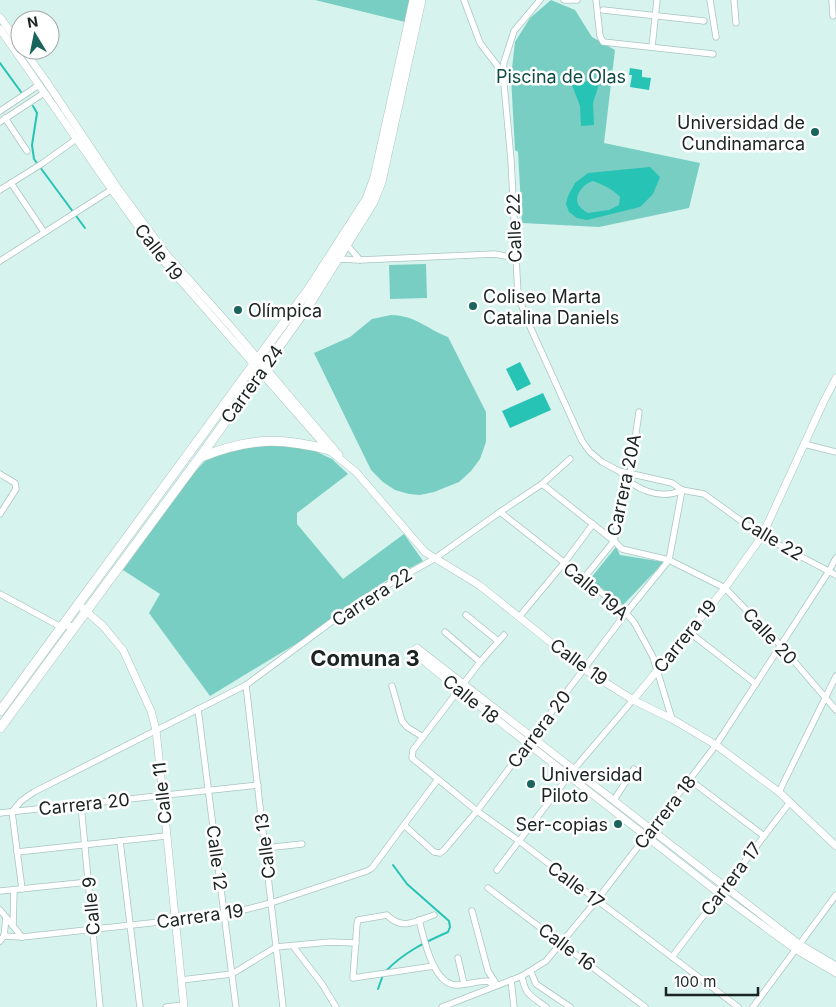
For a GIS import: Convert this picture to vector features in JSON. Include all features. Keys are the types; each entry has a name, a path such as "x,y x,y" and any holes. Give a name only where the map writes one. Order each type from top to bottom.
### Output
{"main road":[{"name":"Carrera 24","path":"0,711 256,362 332,255 371,189 414,0"},
{"name":"Carrera 24","path":"0,728 200,457 308,306 373,202 381,182 421,0"},
{"path":"200,457 225,447 268,441 304,443 329,450"}],"street":[{"path":"464,0 480,43 503,73"},
{"path":"503,73 504,62 514,31 540,0"},
{"path":"564,0 577,0"},
{"path":"596,0 600,36 603,42 713,54"},
{"path":"652,47 657,0"},
{"path":"710,0 716,37"},
{"path":"734,0 736,23"},
{"path":"832,0 835,16"},
{"path":"603,10 704,21"},
{"path":"0,17 10,31"},
{"name":"Calle 19","path":"0,29 44,93 79,137 114,188 167,255 256,362 340,458"},
{"name":"Calle 19","path":"31,60 51,88 79,137"},
{"name":"Calle 22","path":"503,73 511,160 518,295 527,320 582,441 590,452 619,472 628,482 635,486 659,494 673,494 682,490"},
{"path":"0,111 46,81"},
{"path":"27,150 3,120 51,88"},
{"path":"0,190 40,165 79,137"},
{"path":"12,183 44,232"},
{"path":"0,261 114,188"},
{"path":"347,245 360,260"},
{"path":"338,259 360,260 495,254 515,258"},
{"name":"Carrera 19","path":"497,870 572,772 724,588 762,536 836,378"},
{"name":"Calle 19","path":"294,405 329,450 356,472 425,552 479,585 584,669 633,700 672,719 716,745 779,792 836,846"},
{"name":"Carrera 20A","path":"584,578 614,541 630,474 639,412"},
{"path":"804,444 836,452"},
{"name":"Carrera 22","path":"12,812 21,801 34,792 246,685 361,600 434,559 542,484 570,459"},
{"name":"Calle 22","path":"619,472 672,483 682,490 704,494 762,536 836,574"},
{"path":"0,474 15,483 16,486 0,514"},
{"name":"Calle 20","path":"542,484 622,549 669,560 724,588 780,646 836,710"},
{"name":"Carrera 20","path":"405,826 434,852 440,853 477,811 626,613 669,560 682,490"},
{"name":"Calle 19A","path":"500,512 584,578 634,622 653,657 672,719"},
{"path":"519,617 564,564 593,524"},
{"name":"Carrera 18","path":"442,1007 531,972 546,961 562,943 716,745 836,558"},
{"path":"0,594 61,627 76,625"},
{"name":"Calle 11","path":"78,604 103,626 123,650 146,698 156,730 184,1006"},
{"path":"466,615 498,641"},
{"path":"445,632 480,662"},
{"path":"689,632 756,684"},
{"path":"392,686 402,721 407,727 423,737 460,686 504,636"},
{"name":"Calle 18","path":"460,686 417,648 414,652 572,772 723,891 836,973"},
{"path":"779,792 836,676"},
{"name":"Calle 13","path":"246,685 283,1007"},
{"name":"Calle 12","path":"198,709 236,1007"},
{"name":"Calle 17","path":"423,737 412,750 415,762 477,811 738,1007"},
{"path":"614,800 634,769"},
{"name":"Calle 18","path":"572,772 614,800 649,832"},
{"path":"405,826 438,779"},
{"path":"690,780 764,836"},
{"name":"Carrera 20","path":"0,813 258,785"},
{"name":"Carrera 17","path":"672,957 790,802"},
{"name":"Calle 9","path":"82,805 100,1007"},
{"path":"12,812 22,889"},
{"name":"Carrera 19","path":"2,939 224,915 271,903 372,868 405,826"},
{"path":"17,852 166,836"},
{"path":"120,841 140,1007"},
{"path":"265,848 302,844"},
{"path":"0,891 89,882"},
{"name":"Calle 16","path":"488,888 645,1007"},
{"path":"13,926 14,890"},
{"path":"752,1007 836,895"},
{"path":"0,910 22,937"},
{"path":"472,911 488,971 496,986"},
{"path":"434,915 402,924 393,921 387,914 360,919 357,924 353,978 434,966"},
{"path":"2,939 6,917"},
{"path":"419,920 434,966 445,982 454,985 488,981 496,986"},
{"path":"181,980 232,974 276,947 330,942 356,943"},
{"path":"293,946 322,984 336,1007"},
{"name":"Calle 18","path":"797,946 836,966"},
{"path":"458,958 464,984"},
{"path":"531,972 536,984 570,1007"},
{"path":"522,976 524,989 531,997 546,1007"},
{"path":"511,980 514,1007"},
{"path":"166,1007 184,1006"}],"green space":[{"path":"315,0 410,0 405,22"},
{"name":"Piscina de Olas","path":"551,0 575,10 592,37 615,50 604,143 700,163 689,208 599,227 522,223 511,77 515,42 530,18"},
{"path":"426,264 427,298 390,299 389,265"},
{"path":"391,315 414,320 448,337 486,412 486,442 480,459 471,471 459,482 434,492 420,495 395,490 383,482 371,470 314,353 350,337 372,319"},
{"path":"277,444 306,447 332,459 348,474 297,513 297,524 343,579 404,534 423,561 384,582 309,636 210,696 149,613 160,594 123,570 191,476 205,461 233,449"},
{"path":"616,547 620,555 664,562 623,605 590,579"}],"water":[{"path":"630,68 642,70 642,77 651,78 649,90 630,87 632,75 629,75"},
{"path":"588,81 599,84 593,103 594,125 581,126 580,106 572,85"},
{"path":"650,167 660,177 653,194 640,207 587,220 577,218 569,212 566,204 575,183 588,173","holes":["593,181 608,187 617,194 620,197 619,205 609,210 588,213 582,209 577,200 579,193 587,184"]},
{"path":"520,362 531,384 517,391 506,369"},
{"path":"543,393 551,410 510,428 502,411"}],"waterway":[{"path":"0,63 21,92"},
{"path":"33,106 37,113 32,145 34,159 85,228"},
{"path":"386,971 415,949 448,932 450,927 449,921 407,884 393,865"},
{"path":"378,989 383,975"}],"place":[{"name":"Universidad de Cundinamarca","path":"815,132"},
{"name":"Coliseo Marta Catalina Daniels","path":"473,306"},
{"name":"Olímpica","path":"238,310"},
{"name":"Universidad Piloto","path":"531,784"},
{"name":"Ser-copias","path":"618,824"}],"district":[{"name":"Comuna 3","path":"365,658"}]}
